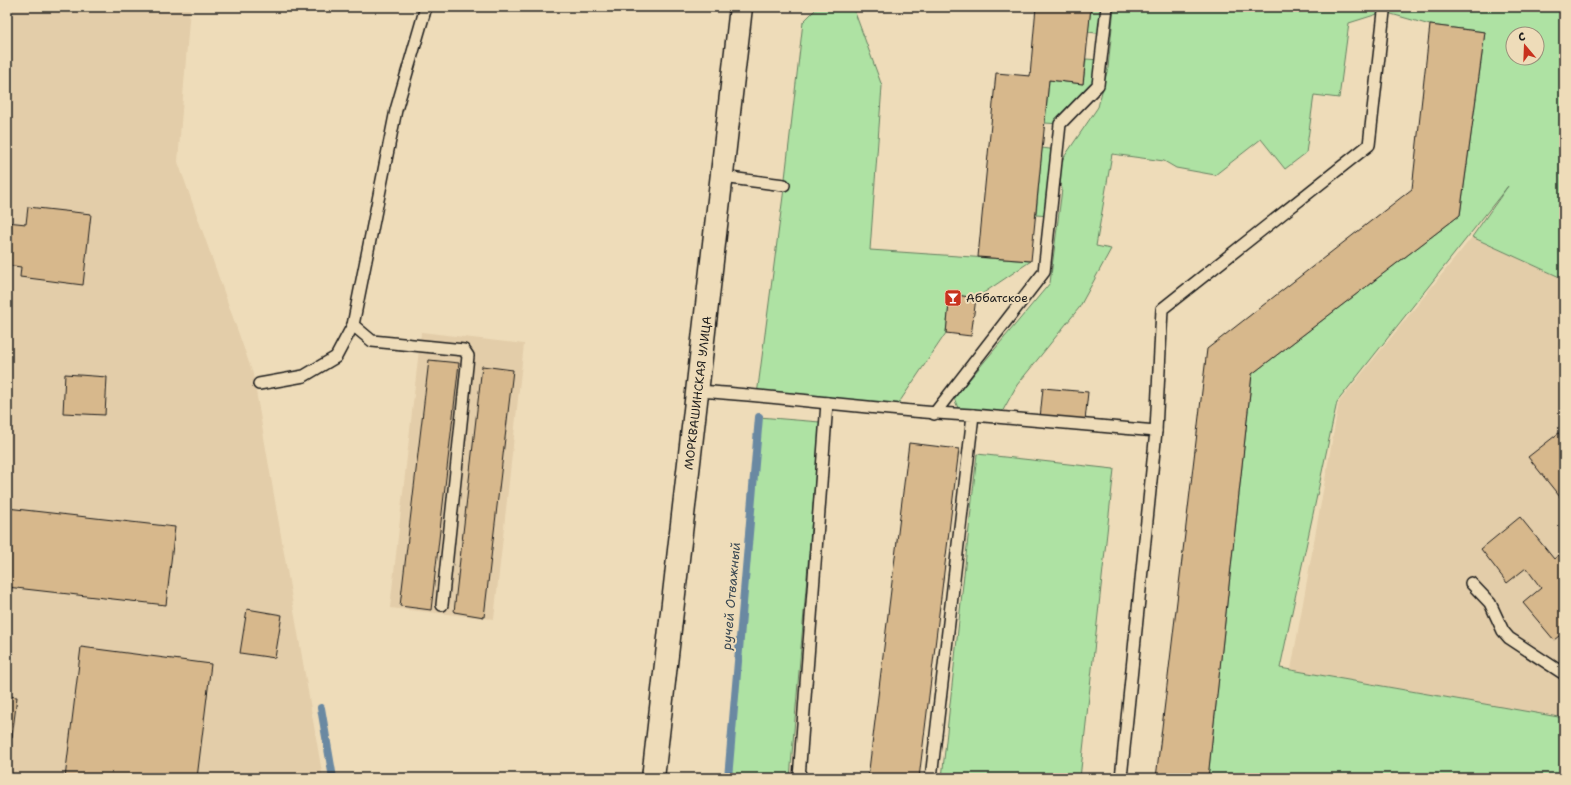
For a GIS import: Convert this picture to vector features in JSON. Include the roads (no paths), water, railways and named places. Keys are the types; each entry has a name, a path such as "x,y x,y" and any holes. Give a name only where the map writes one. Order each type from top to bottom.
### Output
{"street":[{"name":"МОРКВАШИНСКАЯ УЛИЦА","path":"653,778 741,7"}],"lane":[{"path":"259,384 304,376 336,357 353,325 396,110 426,7"},
{"path":"934,414 1044,272 1060,124 1098,85 1107,7"},
{"path":"1121,778 1156,431 1162,309 1369,145 1384,12"},
{"path":"722,177 784,185"},
{"path":"353,325 372,341 464,350 468,356 442,605"},
{"path":"698,391 757,395 934,414 973,415 1156,431"},
{"path":"799,778 828,403"},
{"path":"931,778 973,415"},
{"path":"1471,583 1490,603 1503,631 1509,638 1564,674"}],"waterway":[{"name":"ручей Отважный","path":"728,778 759,417"},
{"name":"ручей Отважный","path":"321,708 333,778"}],"place":[{"name":"Аббатское","path":"953,298"}]}
